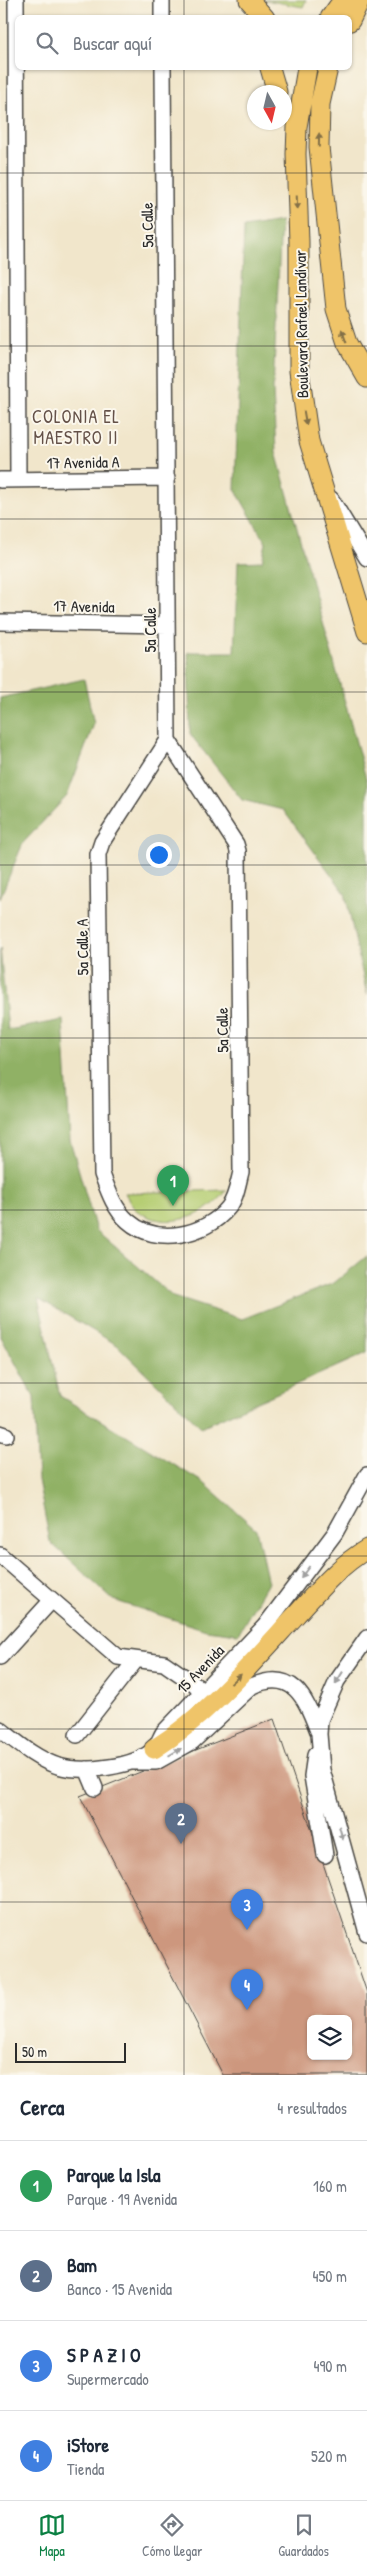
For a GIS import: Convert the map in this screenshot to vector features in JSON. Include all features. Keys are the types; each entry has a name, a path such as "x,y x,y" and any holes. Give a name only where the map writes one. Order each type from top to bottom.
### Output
{"main road":[{"path":"247,0 251,15"},
{"path":"247,0 263,15"},
{"path":"337,15 355,7"},
{"path":"271,70 275,85"},
{"name":"Boulevard Rafael Landívar","path":"307,70 297,127 296,154 299,242 299,371 309,441 367,632"},
{"name":"Boulevard Rafael Landívar","path":"328,70 320,104 319,148 336,310 347,343 367,378"},
{"path":"288,130 296,154"},
{"path":"157,1747 174,1737 244,1671 331,1577 367,1549"}],"street":[{"path":"16,0 16,15"},
{"path":"162,0 162,15"},
{"path":"16,70 18,480"},
{"name":"5a Calle","path":"102,1174 112,1199 128,1221 150,1233 166,1235 204,1228 219,1218 230,1206 241,1172 238,851 236,844 168,740 163,70"},
{"name":"17 Avenida A","path":"0,480 167,478"},
{"path":"323,487 367,558"},
{"name":"17 Avenida","path":"0,622 167,625"},
{"name":"5a Calle A","path":"102,1174 98,854 102,842 168,740"},
{"name":"15 Avenida","path":"0,1729 32,1754 59,1766 87,1769 129,1762 157,1747 163,1733 265,1626 335,1534 367,1475"},
{"path":"0,1555 118,1657 164,1663 196,1685 202,1694"},
{"path":"0,1657 52,1600"},
{"path":"367,1638 337,1681 320,1720 319,1739 322,1770 367,1932"},
{"path":"77,1735 136,1660"},
{"path":"129,1762 156,1762 179,1750 192,1742 252,1686 262,1681 283,1681 297,1689 308,1705 319,1739 312,1776 325,1855"},
{"path":"87,1769 95,1788"}],"green space":[{"path":"265,0 306,0 303,7"},
{"path":"281,221 273,390 276,452 367,782 367,995 345,893 283,810 242,800 190,734 188,652 234,652 238,562 262,561 266,543 235,489 244,227"},
{"path":"84,679 94,724 67,796 23,843 0,898 0,698"},
{"path":"0,948 8,1030 63,1020 70,1140 96,1230 173,1297 242,1319 334,1283 367,1256 367,1353 201,1427 117,1345 38,1298 60,1396 204,1483 256,1529 268,1583 238,1634 206,1630 113,1600 50,1542 38,1480 34,1397 0,1335"},
{"path":"227,1190 209,1208 186,1218 173,1220 160,1220 148,1217 136,1210 125,1193"}],"building":[{"path":"274,1719 367,1993 367,2075 223,2075 80,1796"}],"place":[{"name":"Parque la Isla","path":"173,1206"},
{"name":"Bam","path":"181,1844"},
{"name":"S P A Z I O","path":"247,1930"},
{"name":"iStore","path":"247,2010"}],"district":[{"name":"COLONIA EL MAESTRO II","path":"76,426"}]}
